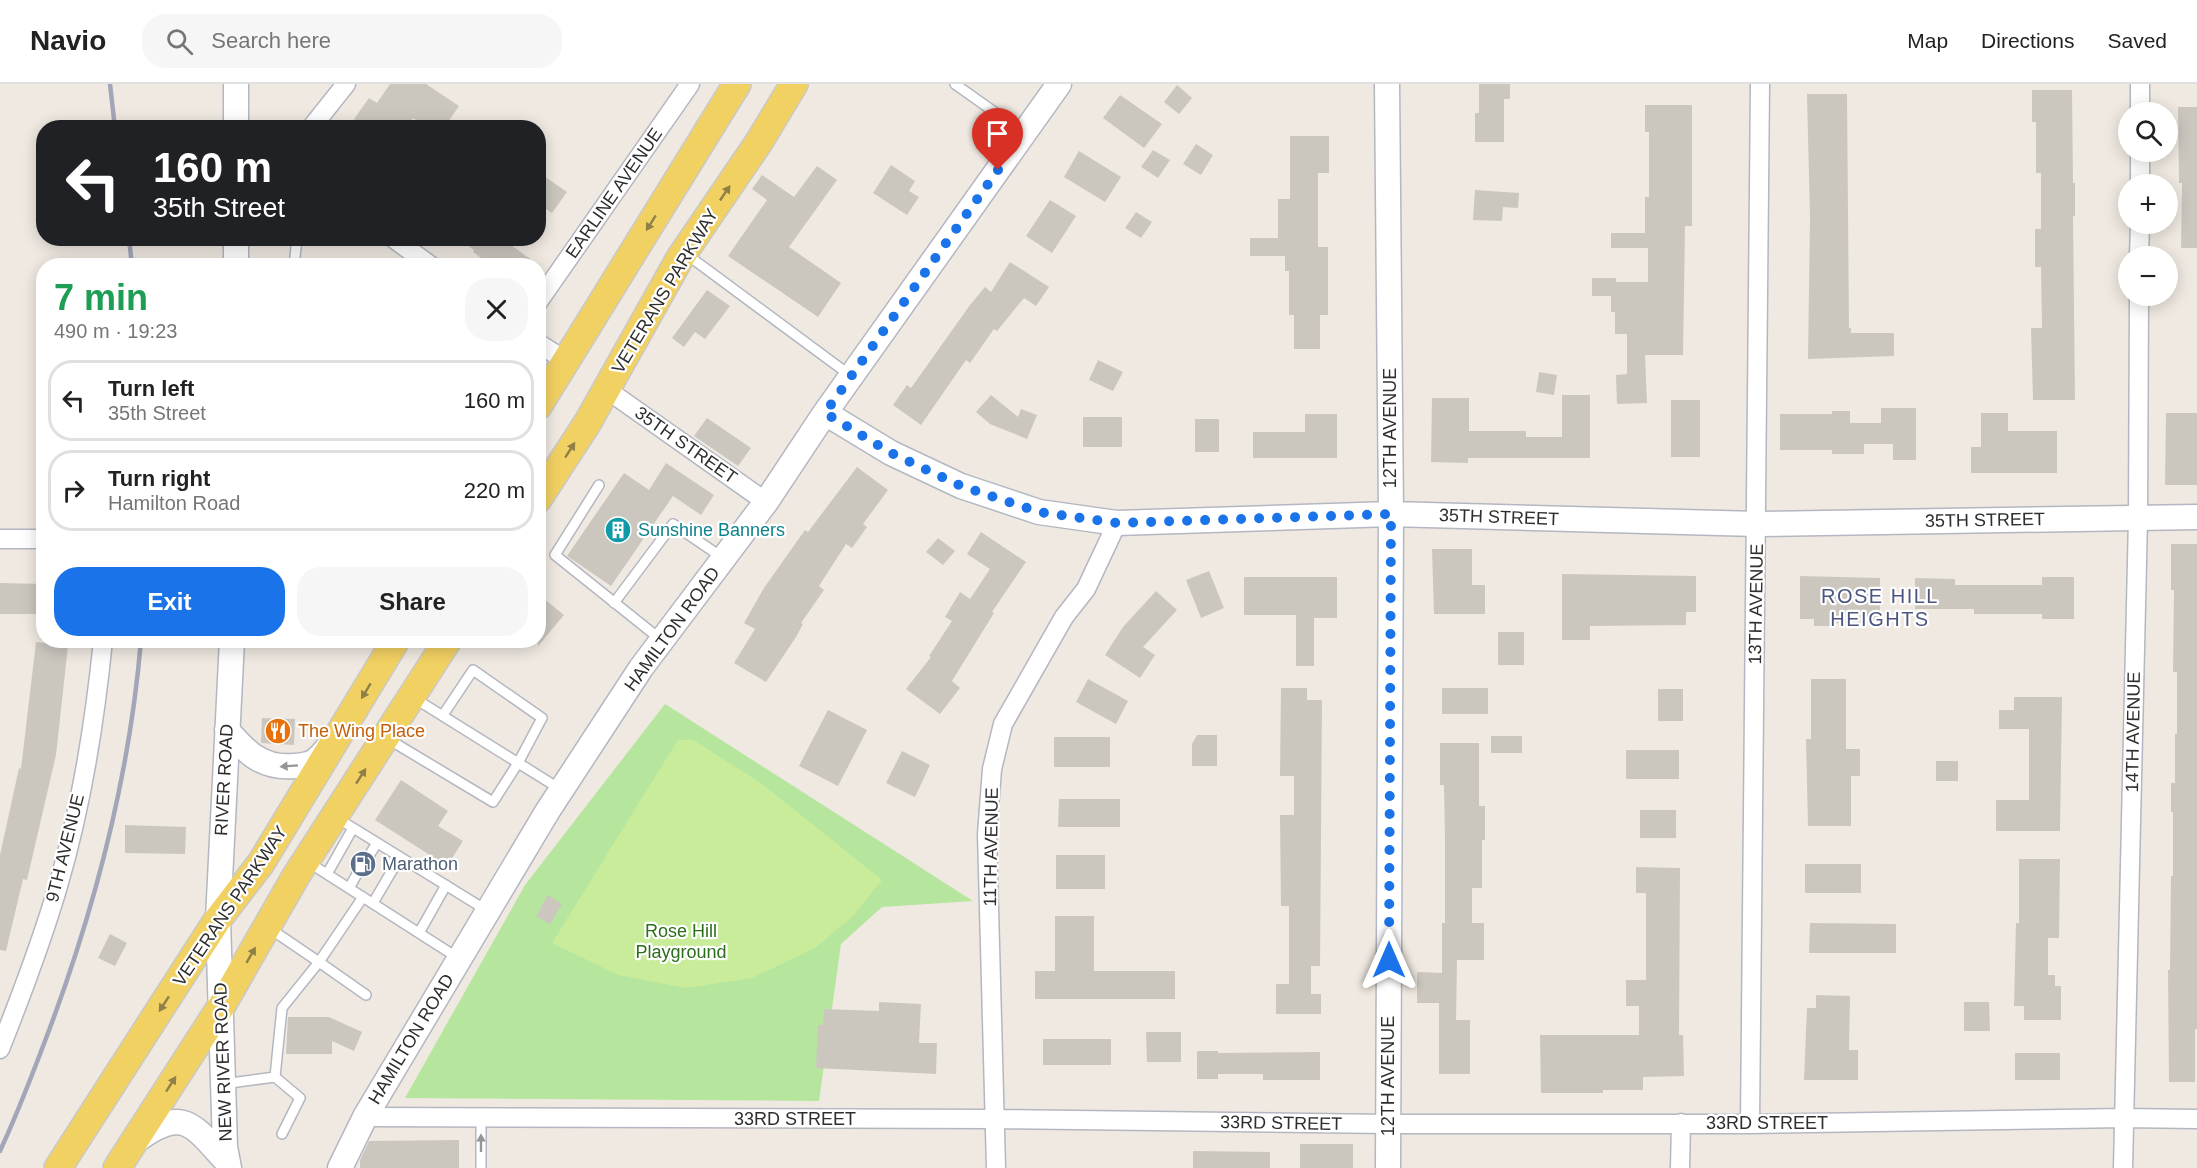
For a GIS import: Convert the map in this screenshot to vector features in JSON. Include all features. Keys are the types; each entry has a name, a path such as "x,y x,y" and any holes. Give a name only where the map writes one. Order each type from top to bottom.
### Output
{"main road":[{"path":"546,393 737,84"},
{"name":"VETERANS PARKWAY","path":"546,487 588,422 684,253 759,142 794,84"},
{"name":"VETERANS PARKWAY","path":"58,1168 218,920 261,863 391,648"},
{"name":"VETERANS PARKWAY","path":"125,1159 222,1005 267,927 317,867 344,822 386,737 443,648"}],"street":[{"path":"236,84 236,120"},
{"path":"317,120 346,84"},
{"name":"EARLINE AVENUE","path":"546,291 690,84"},
{"name":"HAMILTON ROAD","path":"340,1168 365,1117 561,790 662,641 765,502 851,376 1059,84"},
{"name":"12TH AVENUE","path":"1388,84 1391,514 1388,1168"},
{"name":"13TH AVENUE","path":"1750,1124 1760,84"},
{"path":"2140,84 2140,102"},
{"path":"404,246 420,258"},
{"name":"14TH AVENUE","path":"2123,1168 2138,518 2139,306"},
{"path":"546,348 566,361"},
{"name":"35TH STREET","path":"606,389 765,502"},
{"name":"35TH STREET","path":"825,413 891,453 961,486 1039,512 1117,523 1391,514 1757,524 2197,517"},
{"name":"11TH AVENUE","path":"996,1168 987,834 992,769 1003,724 1064,617 1086,589 1117,523"},
{"path":"0,539 36,539"},
{"name":"9TH AVENUE","path":"0,1049 6,1018 58,886 83,779 98,692 101,648"},
{"name":"RIVER ROAD","path":"218,920 232,648"},
{"path":"227,730 243,749 262,762 280,767 314,762 337,738"},
{"name":"NEW RIVER ROAD","path":"218,920 225,1147 228,1165"},
{"name":"33RD STREET","path":"365,1117 996,1119 1388,1124 1750,1124 2124,1118 2197,1119"},
{"path":"125,1159 156,1126 174,1122 193,1125 228,1165"},
{"path":"1680,1168 1681,1123"}],"lane":[{"path":"955,84 1024,133"},
{"path":"684,253 851,376"},
{"path":"599,485 555,555 662,641"},
{"path":"614,603 673,524 723,558"},
{"path":"386,737 493,802 542,718 473,670 443,715"},
{"path":"412,696 561,790"},
{"path":"344,822 487,911"},
{"path":"370,854 377,843"},
{"path":"373,903 400,857"},
{"path":"317,867 459,958"},
{"path":"349,888 357,874"},
{"path":"419,933 446,885"},
{"path":"275,1077 282,1008 319,962 363,897"},
{"path":"267,927 366,995"},
{"path":"223,1084 275,1077 300,1098 282,1134"},
{"path":"481,1117 482,1168"}],"green space":[{"name":"Rose Hill Playground","path":"665,704 973,901 882,907 841,944 819,1101 405,1098 525,885"},
{"path":"678,740 693,740 761,783 882,880 853,916 815,948 752,978 686,988 618,975 552,943"}],"building":[{"path":"390,84 426,84 459,106 449,120 354,119 369,98 377,103"},
{"path":"1479,84 1510,84 1510,99 1504,99 1504,142 1475,142 1475,113 1479,113"},
{"path":"1177,85 1192,98 1179,114 1164,102"},
{"path":"2032,90 2072,90 2073,183 2075,183 2075,216 2073,216 2075,400 2033,400 2031,328 2042,328 2041,267 2035,267 2035,229 2041,229 2041,173 2036,173 2036,122 2032,122"},
{"path":"1807,94 1847,94 1849,328 1851,328 1851,333 1894,333 1894,356 1808,359 1810,218"},
{"path":"1120,95 1162,124 1144,148 1103,118"},
{"path":"1645,105 1692,105 1692,226 1685,226 1683,355 1645,355 1647,403 1617,404 1616,375 1627,374 1627,334 1615,334 1615,312 1611,312 1611,296 1592,296 1592,278 1616,278 1616,282 1648,282 1648,248 1611,248 1611,233 1645,233 1645,197 1649,197 1649,132 1645,132"},
{"path":"2178,107 2197,107 2197,248 2181,248 2182,183 2179,183"},
{"path":"1290,136 1329,136 1329,173 1318,173 1318,247 1328,247 1328,315 1320,315 1320,349 1294,349 1294,315 1289,315 1289,271 1285,271 1285,256 1250,256 1250,238 1278,238 1278,199 1290,199"},
{"path":"1196,144 1213,155 1201,175 1183,164"},
{"path":"1153,150 1170,160 1158,178 1141,167"},
{"path":"1079,151 1121,177 1105,202 1064,177"},
{"path":"891,165 915,181 909,191 919,197 907,215 873,193"},
{"path":"817,166 837,180 789,247 841,283 818,317 728,256 767,200 752,189 762,175 794,197"},
{"path":"546,178 567,192 552,213 546,209"},
{"path":"1475,190 1519,193 1518,208 1503,207 1502,221 1473,220"},
{"path":"1050,200 1076,216 1052,253 1026,236"},
{"path":"1136,212 1152,222 1141,238 1125,228"},
{"path":"468,246 512,246 529,258 481,258 473,252 474,250"},
{"path":"1010,262 1049,287 1036,306 1024,298 997,331 994,329 970,363 966,360 921,425 893,405 907,385 911,388 985,287 991,292"},
{"path":"707,290 730,306 705,339 695,332 684,347 672,338"},
{"path":"1098,360 1123,372 1113,391 1089,380"},
{"path":"1539,372 1557,375 1554,395 1536,392"},
{"path":"991,395 1018,417 1021,409 1037,415 1027,439 990,424 976,412"},
{"path":"1562,395 1590,395 1590,458 1468,458 1468,463 1431,462 1432,398 1469,398 1469,431 1526,431 1526,437 1562,437"},
{"path":"1671,400 1700,400 1700,457 1671,457"},
{"path":"1881,408 1916,408 1916,460 1893,460 1893,444 1864,444 1864,454 1832,454 1832,450 1780,450 1780,414 1832,414 1832,411 1850,411 1850,423 1881,423"},
{"path":"1981,413 2008,413 2008,431 2057,431 2057,473 1971,473 1971,447 1981,447"},
{"path":"2166,413 2197,413 2197,485 2165,485"},
{"path":"1305,414 1337,414 1337,458 1253,458 1253,432 1305,432"},
{"path":"1083,417 1122,417 1122,447 1083,447"},
{"path":"707,418 751,448 738,466 694,436"},
{"path":"1195,419 1219,419 1219,452 1195,452"},
{"name":"Sunshine Banners","path":"666,463 714,495 701,515 673,496 611,586 567,556 624,473 649,490"},
{"path":"857,467 888,490 863,524 867,527 852,548 846,544 819,586 824,590 801,623 803,624 796,637 766,682 734,663 755,629 744,623 764,588 805,530 808,532"},
{"path":"981,532 1026,562 992,612 994,613 952,681 960,688 940,714 906,689 931,657 929,656 952,621 945,617 960,592 970,599 990,569 967,554"},
{"path":"938,538 955,551 943,565 926,552"},
{"path":"2171,544 2197,544 2197,1029 2195,1029 2195,1082 2169,1082 2168,970 2170,970 2171,876 2173,876 2171,783 2175,783 2175,734 2177,734 2177,672 2173,672 2174,590 2171,590"},
{"path":"1432,549 1472,549 1472,585 1485,585 1485,614 1434,614"},
{"path":"1209,571 1224,608 1201,618 1186,580"},
{"path":"1562,574 1696,576 1696,612 1686,612 1686,625 1590,626 1590,640 1562,640"},
{"path":"1800,576 1880,578 1880,623 1830,623 1830,626 1814,626 1814,619 1800,619"},
{"path":"1244,577 1337,577 1337,618 1314,618 1314,666 1296,666 1296,615 1244,615"},
{"path":"2042,577 2074,577 2074,619 2042,619 2042,614 1974,614 1974,609 1915,609 1915,578 1955,579 1955,585 2042,585"},
{"path":"0,583 36,584 36,614 0,614"},
{"path":"1156,591 1177,610 1143,647 1155,655 1140,678 1105,655 1123,627"},
{"path":"546,600 564,615 546,636"},
{"path":"1498,632 1524,632 1524,665 1498,665"},
{"path":"36,642 36,648 68,648 56,755 27,880 23,879 6,951 0,950 0,855 19,768 21,769"},
{"path":"1088,679 1128,701 1116,724 1076,702"},
{"path":"1811,679 1846,679 1846,749 1860,749 1860,776 1851,776 1851,826 1808,826 1806,739 1811,739"},
{"path":"1281,688 1307,688 1307,700 1322,700 1320,966 1311,966 1311,994 1321,994 1321,1014 1276,1014 1276,984 1289,984 1289,906 1281,906 1280,815 1294,815 1294,776 1280,776"},
{"path":"1442,688 1488,688 1488,714 1442,714"},
{"path":"1658,689 1683,689 1683,721 1658,721"},
{"path":"2014,697 2062,697 2060,831 1996,831 1996,800 2029,800 2029,729 1999,729 1999,710 2014,710"},
{"path":"828,710 867,730 838,786 799,766"},
{"name":"The Wing Place","path":"262,718 295,719 294,745 261,743"},
{"path":"1197,735 1217,735 1217,766 1192,766 1192,744"},
{"path":"1491,736 1522,736 1522,753 1491,753"},
{"path":"1054,737 1110,737 1110,767 1054,767"},
{"path":"1440,743 1479,743 1479,806 1485,806 1482,888 1472,888 1472,923 1484,923 1484,960 1457,960 1456,1020 1470,1020 1470,1074 1439,1074 1439,1003 1417,1003 1417,972 1442,973 1442,923 1445,923 1445,840 1444,785 1440,785"},
{"path":"1626,750 1679,750 1679,779 1626,779"},
{"path":"902,751 930,765 915,797 886,783"},
{"path":"1936,761 1958,761 1958,781 1936,781"},
{"path":"401,780 448,811 438,826 463,841 447,866 375,820"},
{"path":"1059,799 1120,799 1120,827 1058,827"},
{"path":"1640,810 1676,810 1676,838 1640,838"},
{"path":"125,825 186,827 185,854 125,853"},
{"path":"1056,855 1105,855 1105,889 1056,889"},
{"path":"2019,859 2060,859 2059,938 2048,938 2048,975 2055,975 2055,986 2061,986 2061,1020 2024,1020 2024,1006 2014,1006 2016,923 2019,923"},
{"path":"1805,864 1861,864 1861,893 1805,893"},
{"path":"1636,867 1680,868 1679,1035 1683,1035 1684,1076 1643,1077 1643,1090 1603,1090 1603,1093 1541,1093 1540,1035 1639,1035 1639,1006 1626,1006 1626,980 1646,980 1646,893 1636,893"},
{"path":"548,895 562,904 550,924 536,916"},
{"path":"1055,916 1094,916 1094,971 1175,971 1175,999 1035,999 1035,971 1055,971"},
{"path":"1810,923 1896,924 1896,953 1809,953"},
{"path":"110,934 127,943 115,966 98,958"},
{"path":"1816,995 1850,996 1849,1050 1858,1050 1858,1080 1804,1080 1807,1008 1816,1008"},
{"path":"879,1002 921,1004 919,1043 937,1043 936,1074 816,1068 818,1025 823,1025 824,1009 879,1011"},
{"path":"1964,1002 1989,1002 1990,1031 1964,1031"},
{"path":"288,1017 329,1017 362,1032 354,1051 332,1041 332,1054 286,1054"},
{"path":"1146,1032 1181,1032 1181,1062 1147,1062"},
{"path":"1043,1039 1111,1039 1111,1065 1043,1065"},
{"path":"1197,1051 1218,1051 1218,1053 1320,1052 1320,1080 1263,1080 1263,1074 1218,1074 1218,1079 1197,1079"},
{"path":"2015,1053 2060,1053 2060,1080 2015,1080"},
{"path":"459,1140 459,1168 360,1168 360,1160 369,1141"},
{"path":"1300,1144 1353,1144 1353,1168 1300,1168"},
{"path":"1193,1151 1270,1152 1270,1168 1193,1168"}],"railway":[{"path":"110,84 114,120"},
{"path":"130,246 131,258"},
{"path":"0,1151 51,1025 97,883 120,787 129,738 140,648"}],"place":[{"name":"Sunshine Banners","path":"618,530"},
{"name":"The Wing Place","path":"278,731"},
{"name":"Marathon","path":"363,864"}],"district":[{"name":"ROSE HILL HEIGHTS","path":"1880,608"}],"route":[{"path":"998,170 825,413 891,453 961,486 1039,512 1117,523 1391,514 1389,960"}]}
